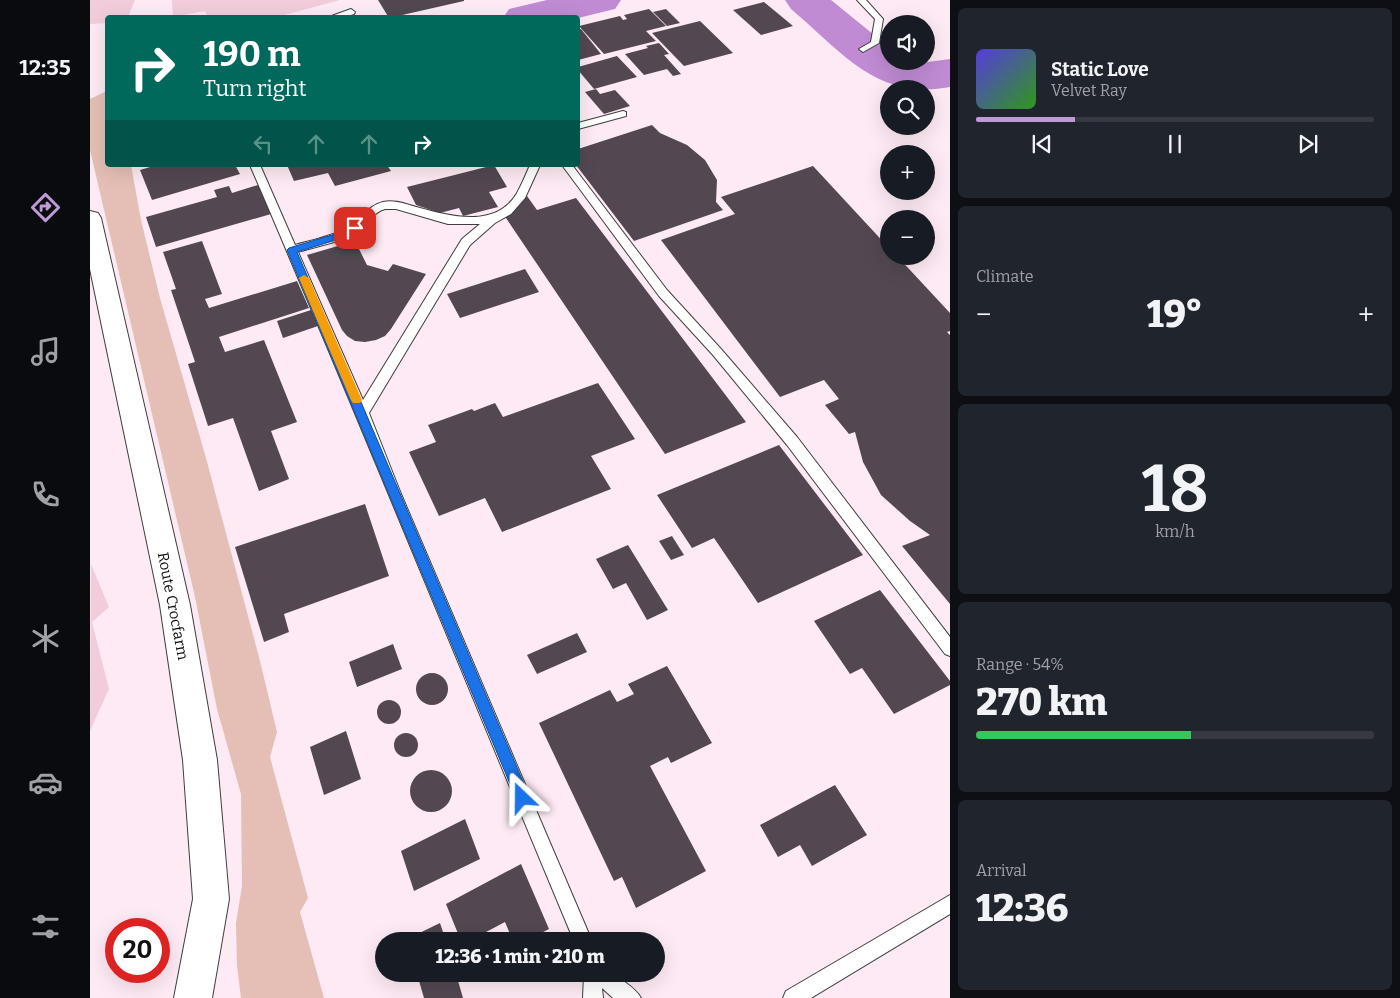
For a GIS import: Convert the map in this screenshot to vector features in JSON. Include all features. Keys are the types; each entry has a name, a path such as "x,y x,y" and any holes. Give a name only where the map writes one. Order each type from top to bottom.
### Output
{"street":[{"name":"Route Crocfarm","path":"90,218 175,605 200,760 211,899 193,998"}],"lane":[{"path":"861,0 879,19 875,43 863,49"},
{"path":"340,15 351,12"},
{"path":"580,125 623,114"},
{"path":"256,167 362,413 394,494 579,932"},
{"path":"362,413 466,242 491,220 506,211 521,196 534,167"},
{"path":"568,167 663,293 717,352 792,441 950,649"},
{"path":"292,250 336,237 355,228 375,208 386,205 396,205 448,220 491,220"},
{"path":"792,998 950,904"},
{"path":"593,982 593,998"},
{"path":"610,982 620,992 631,998"}],"shaded area":[{"path":"90,0 135,0 129,15 105,15 105,23 90,24"},
{"path":"172,0 340,0 284,15 207,15 205,11 173,15"},
{"path":"105,92 105,167 131,167 141,220 160,298 206,458 260,661 277,732 270,757 308,898 300,912 324,998 241,998 237,966 236,923 242,886 241,794 217,709 195,597 90,150 90,99"},
{"path":"91,564 109,607 92,622 109,689 90,731"}],"building":[{"path":"378,0 464,0 402,15 387,15"},
{"path":"764,2 793,26 761,35 733,10"},
{"path":"649,9 666,26 646,31 656,41 604,54 580,27 620,16 623,20 627,19 624,15"},
{"path":"666,9 680,23 667,26 653,12"},
{"path":"700,21 733,53 684,66 652,33"},
{"path":"581,29 601,54 580,59"},
{"path":"659,43 669,54 664,55 681,74 673,76 667,69 644,75 625,54"},
{"path":"617,56 637,77 594,89 580,72 580,66"},
{"path":"596,89 600,94 615,90 630,106 604,114 585,92"},
{"path":"652,125 660,133 687,145 705,160 717,180 716,202 723,210 634,241 578,167 580,167 580,148"},
{"path":"813,166 880,238 880,265 905,265 950,313 950,331 947,332 950,335 950,604 902,546 930,535 910,521 881,495 863,462 855,432 849,434 825,405 839,399 824,380 780,397 661,240 735,214 721,197"},
{"path":"150,167 236,167 240,174 152,200 140,170"},
{"path":"288,167 388,167 391,171 335,186 328,173 294,181"},
{"path":"486,167 495,167 507,187 489,192 498,207 463,216 459,208 440,213 416,205 407,187"},
{"path":"258,185 271,214 156,247 146,217 217,197 214,190 229,186 232,193"},
{"path":"527,196 537,210 576,198 746,422 665,454 504,215"},
{"path":"202,241 222,294 205,299 209,308 297,281 309,308 219,337 225,352 264,340 297,422 271,431 289,479 259,491 233,418 208,426 188,364 195,362 171,290 176,289 163,252"},
{"path":"355,241 367,265 388,271 393,264 426,274 385,336 365,342 355,341 342,330 307,255"},
{"path":"525,269 539,292 460,318 447,294"},
{"path":"311,310 318,326 283,338 277,321"},
{"path":"598,383 635,439 591,456 611,489 502,532 485,498 439,516 409,452 436,442 428,425 495,403 503,417"},
{"path":"779,445 863,555 758,603 714,538 692,548 657,495"},
{"path":"365,504 389,576 284,614 289,632 264,642 235,547"},
{"path":"672,536 684,555 671,560 659,541"},
{"path":"628,545 668,610 647,620 626,583 613,589 596,559"},
{"path":"880,590 950,681 950,685 894,714 862,668 850,674 814,621"},
{"path":"577,633 587,652 537,674 527,655"},
{"path":"393,644 402,669 357,687 349,662"},
{"path":"667,666 712,743 671,763 668,757 650,766 706,871 636,908 622,877 614,881 539,723 610,690 617,702 634,694 628,684"},
{"path":"432,673 438,674 443,678 447,683 447,695 443,700 438,704 432,705 426,704 421,700 417,695 416,689 417,683 421,678 426,674"},
{"path":"389,700 394,701 400,707 400,717 394,723 389,724 384,723 378,717 377,712 378,707 384,701"},
{"path":"346,731 361,779 324,795 310,747"},
{"path":"406,733 415,736 418,745 415,754 406,757 397,754 394,745 397,736"},
{"path":"435,770 443,773 449,779 452,791 449,803 443,809 427,812 419,809 413,803 410,787 413,779 419,773"},
{"path":"835,785 867,835 812,866 800,845 778,857 760,825"},
{"path":"465,819 480,859 414,891 401,851"},
{"path":"521,864 549,929 543,932 509,932 505,922 486,932 457,932 446,904"},
{"path":"440,923 443,932 421,932"},
{"path":"419,982 458,982 463,998 424,998"}],"taxiway":[{"path":"537,15 600,0"},
{"path":"806,0 875,59 897,72 920,77 950,73"}],"slow traffic":[{"path":"304,278 356,400"}],"route":[{"path":"355,228 336,237 292,250 522,798"}]}
